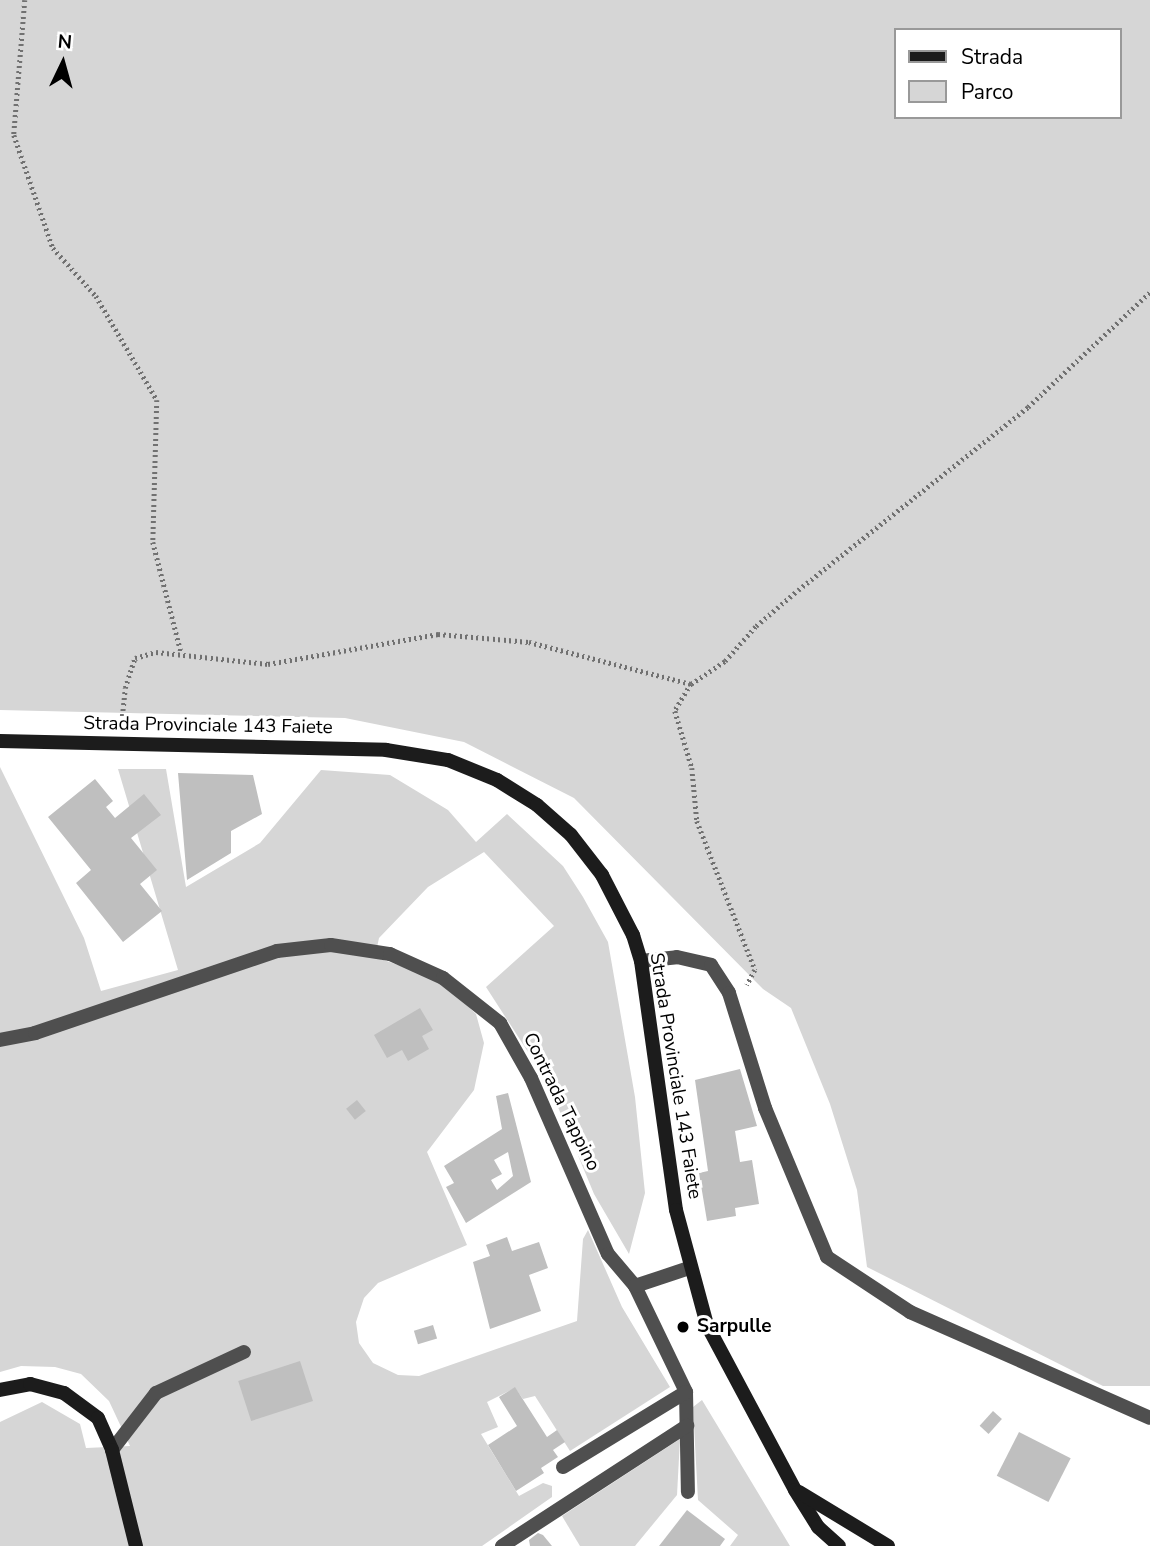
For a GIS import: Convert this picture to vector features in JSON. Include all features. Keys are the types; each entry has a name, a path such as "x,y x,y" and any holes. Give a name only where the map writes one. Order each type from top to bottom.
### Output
{"main road":[{"name":"Strada Provinciale 143 Faiete","path":"0,741 386,750 448,760 497,780 537,805 571,835 602,875 633,935 640,961 676,1210 706,1325 795,1490 818,1527 839,1546"},
{"path":"0,1390 30,1384 64,1393 98,1419 112,1450 136,1546"},
{"path":"795,1490 888,1546"}],"street":[{"name":"Contrada Tappino","path":"0,1040 34,1033 277,951 331,945 390,954 443,978 500,1023 531,1078 608,1254 635,1286 686,1392"},
{"path":"640,961 677,957 711,965 729,993 765,1108 827,1256 910,1312 1150,1418"},
{"path":"635,1286 689,1268"},
{"path":"112,1450 156,1393 244,1352"},
{"path":"563,1467 686,1392 688,1492"},
{"path":"502,1546 687,1426"}],"path":[{"path":"26,0 14,135 54,248 96,296 157,400 153,542 181,652"},
{"path":"729,993 745,988 755,970 697,821 692,768 675,710 691,684 725,662 756,626 1028,407 1150,292"},
{"path":"120,743 125,688 135,658 156,652 181,652 268,664 438,634 529,642 691,684"}],"green space":[{"path":"0,0 1150,0 1150,1386 1103,1386 867,1267 857,1190 830,1104 791,1008 763,989 574,798 464,742 345,718 0,710"},
{"path":"0,767 84,938 101,991 178,970 118,769 166,769 186,887 260,843 321,770 390,775 448,810 476,842 507,814 563,866 583,897 608,942 635,1097 645,1193 629,1254 594,1194 548,1083 486,987 554,926 484,852 428,887 379,938 375,957 424,974 454,993 476,1014 484,1043 474,1090 427,1152 467,1245 378,1283 364,1298 356,1322 359,1343 373,1363 398,1375 419,1376 577,1321 583,1239 588,1230 622,1307 670,1387 570,1451 535,1396 523,1399 515,1388 487,1402 498,1427 481,1434 519,1496 543,1483 552,1486 552,1497 482,1546 0,1546 0,1422 42,1402 80,1424 86,1448 130,1446 109,1401 81,1374 55,1367 21,1366 0,1372"},
{"path":"702,1400 790,1546 730,1546 738,1535 698,1500 693,1407"},
{"path":"680,1439 677,1495 635,1546 580,1546 562,1516"}],"building":[{"path":"178,773 253,775 262,814 231,831 231,853 187,880"},
{"path":"95,779 113,801 106,807 115,818 144,794 161,815 131,838 157,870 140,884 162,911 123,942 76,883 91,870 48,817"},
{"path":"420,1008 433,1030 422,1036 429,1049 408,1061 402,1050 387,1058 374,1035"},
{"path":"740,1069 757,1126 735,1131 740,1162 752,1160 759,1204 735,1208 736,1216 707,1221 699,1173 708,1171 695,1080"},
{"path":"508,1093 531,1182 466,1223 446,1187 454,1183 444,1166 502,1129 496,1096","holes":["508,1152 513,1176 497,1190 491,1180 502,1174 494,1160"]},
{"path":"357,1100 366,1111 355,1120 346,1109"},
{"path":"507,1237 512,1251 539,1242 548,1268 529,1275 541,1311 490,1329 473,1262 490,1256 486,1245"},
{"path":"433,1325 437,1338 418,1344 414,1331"},
{"path":"300,1361 313,1401 251,1421 238,1381"},
{"path":"515,1387 547,1437 557,1430 565,1442 553,1450 558,1457 541,1468 544,1473 516,1491 488,1445 517,1426 499,1397"},
{"path":"993,1411 1002,1419 989,1434 980,1426"},
{"path":"1019,1432 1071,1458 1048,1502 997,1476"},
{"path":"687,1510 725,1539 720,1546 659,1546"},
{"path":"538,1533 552,1546 530,1546 529,1540"}],"place":[{"name":"Sarpulle","path":"683,1327"}]}
